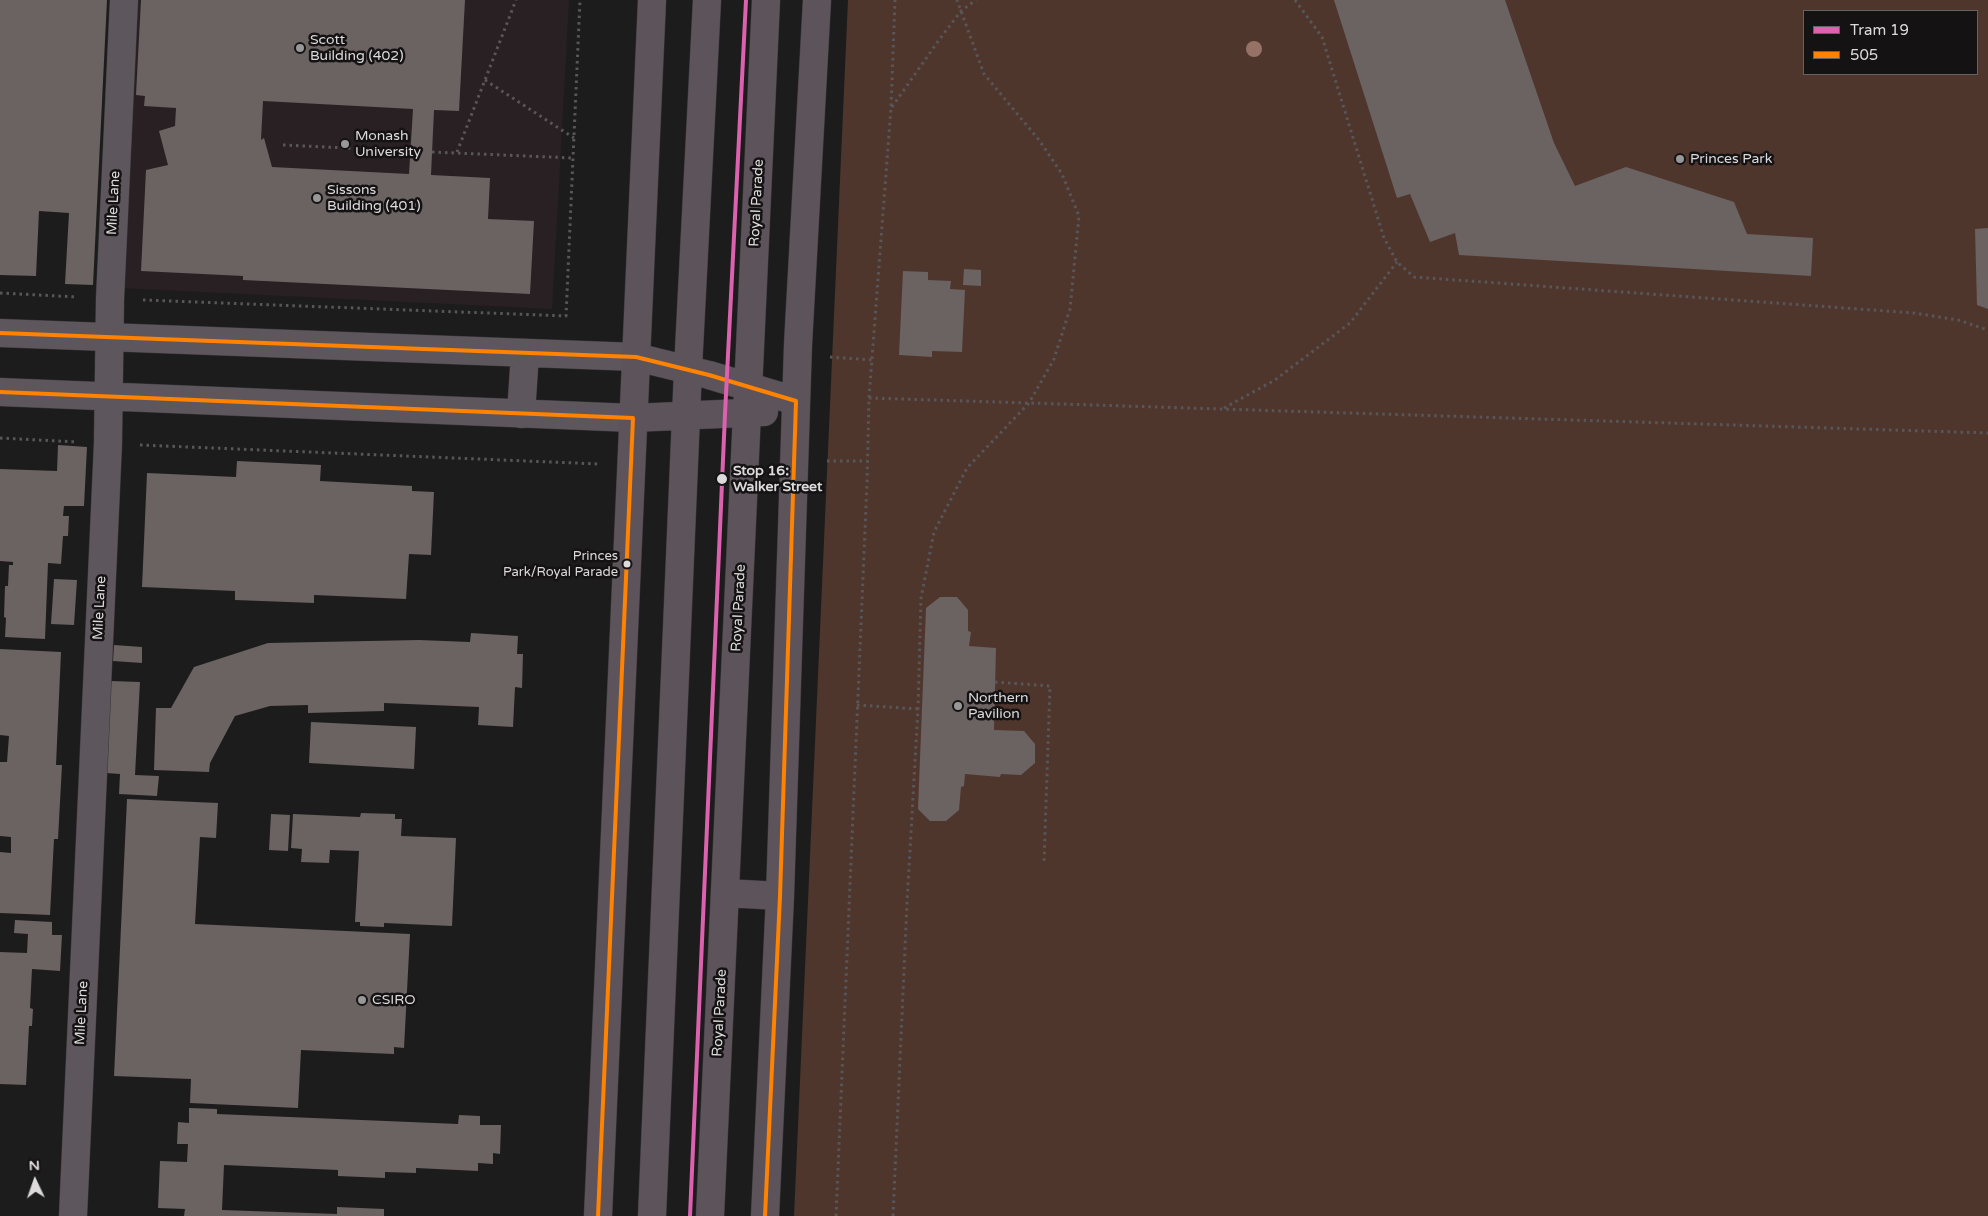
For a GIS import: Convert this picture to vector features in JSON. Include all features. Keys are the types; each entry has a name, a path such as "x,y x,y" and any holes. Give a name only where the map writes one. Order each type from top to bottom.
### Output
{"highway":[{"path":"598,1216 652,0"},
{"path":"652,1216 688,369 707,0"},
{"name":"Royal Parade","path":"710,1216 766,0"},
{"path":"765,1216 780,896 796,406 818,0"},
{"path":"636,356 688,369 748,400 796,406"},
{"path":"634,418 687,416 748,400"},
{"path":"725,893 780,896"}],"street":[{"name":"Mile Lane","path":"73,1216 108,444 110,299 124,0"},
{"path":"0,333 636,356"},
{"path":"521,414 525,353"},
{"path":"0,392 634,418"}],"path":[{"path":"457,152 516,0"},
{"path":"0,293 110,299 566,316 580,0"},
{"path":"836,1216 867,483 868,398 891,108 895,0"},
{"path":"893,1216 906,913 918,709 921,598 934,532 967,468 1029,403 1054,359 1070,309 1079,216 1062,174 1039,140 984,74 957,0"},
{"path":"891,108 961,12 976,0"},
{"path":"1295,0 1322,37 1384,238 1397,262 1414,277 1914,313 1958,320 1988,330"},
{"path":"485,80 574,138"},
{"path":"283,145 410,151"},
{"path":"432,152 573,158"},
{"path":"1224,409 1275,380 1350,323 1397,262"},
{"path":"868,398 1988,433"},
{"path":"0,438 592,464"},
{"path":"995,682 1050,686 1044,863"},
{"path":"857,705 918,709"}],"shaded area":[{"name":"Monash University","path":"136,0 569,0 552,309 122,288"},
{"name":"Princes Park","path":"848,0 1988,0 1988,1216 794,1216"}],"building":[{"path":"0,0 107,0 93,285 65,284 69,213 39,211 36,276 0,275"},
{"name":"Monash University","path":"141,0 465,0 459,111 434,110 431,175 490,178 488,219 534,221 530,294 243,280 243,276 141,271 146,170 168,165 159,131 175,126 176,108 144,106 145,96 136,95","holes":["263,101 413,109 409,174 272,167 264,138 261,140"]},
{"path":"1334,0 1505,0 1554,143 1575,186 1626,167 1734,202 1747,234 1813,238 1811,276 1459,255 1455,233 1430,242 1410,194 1397,198"},
{"path":"1988,228 1988,309 1977,305 1975,229"},
{"path":"964,269 981,270 981,286 963,285"},
{"path":"903,271 928,272 928,280 951,281 950,289 965,290 962,352 932,351 932,357 899,355"},
{"path":"58,445 87,447 84,506 64,506 63,516 69,516 68,536 63,536 61,564 48,563 45,639 5,637 5,586 8,586 9,565 13,565 13,562 0,561 0,469 57,471"},
{"path":"237,461 321,465 320,481 412,486 412,491 434,492 431,555 409,554 406,599 314,595 314,603 235,600 235,591 142,587 147,473 236,477"},
{"path":"54,579 77,580 74,625 51,624"},
{"name":"Northern Pavilion","path":"940,597 957,597 968,610 968,631 971,632 969,646 996,648 994,730 1024,731 1035,744 1035,763 1021,775 1001,774 1000,777 965,774 964,786 961,787 959,810 946,821 930,821 918,809 926,608"},
{"path":"471,633 518,636 517,654 523,654 522,688 515,687 513,727 478,725 479,707 384,703 384,711 308,713 308,705 270,706 235,716 210,763 209,772 154,770 156,708 171,708 194,667 268,643 419,640 470,642"},
{"path":"114,645 142,647 142,663 113,661"},
{"path":"0,649 61,652 56,765 62,765 58,839 54,839 50,915 0,913 0,852 11,853 11,837 0,836 0,762 7,762 9,736 0,735"},
{"path":"111,681 140,682 135,775 159,776 157,796 119,794 120,774 106,773"},
{"path":"311,722 416,727 414,769 309,763"},
{"path":"127,799 218,803 216,838 200,837 195,924 410,934 404,1048 394,1047 394,1054 301,1050 298,1108 190,1103 191,1079 114,1076"},
{"path":"361,813 395,814 395,819 402,819 401,836 456,838 452,926 384,923 384,927 360,926 360,922 355,922 359,851 330,850 329,863 301,862 302,849 291,848 293,814 360,817"},
{"path":"271,814 290,815 288,851 269,850"},
{"path":"15,920 52,922 52,935 62,935 60,971 32,969 30,1008 33,1009 32,1026 29,1026 26,1085 0,1084 0,952 27,953 28,934 14,933"},
{"path":"189,1108 217,1109 217,1114 458,1124 459,1115 480,1116 480,1125 501,1125 500,1154 493,1153 493,1164 478,1163 478,1171 416,1168 416,1173 385,1172 385,1178 338,1176 338,1170 224,1165 222,1210 337,1214 337,1207 384,1209 384,1216 184,1216 185,1209 158,1208 160,1161 187,1162 188,1144 177,1144 178,1122 189,1123"}],"tram line":[{"name":"19","path":"690,1216 725,414 746,0"}],"transit line":[{"name":"505","path":"0,333 636,357 709,375 796,401 780,896 765,1216"},
{"name":"505","path":"0,392 633,418 598,1216"}],"place":[{"name":"Scott Building (402)","path":"300,48"},
{"name":"Monash University","path":"345,144"},
{"name":"Princes Park","path":"1680,159"},
{"name":"Sissons Building (401)","path":"317,198"},
{"name":"Stop 16: Walker Street","path":"722,479"},
{"name":"Princes Park/Royal Parade","path":"627,564"},
{"name":"Northern Pavilion","path":"958,706"},
{"name":"CSIRO","path":"362,1000"}]}
